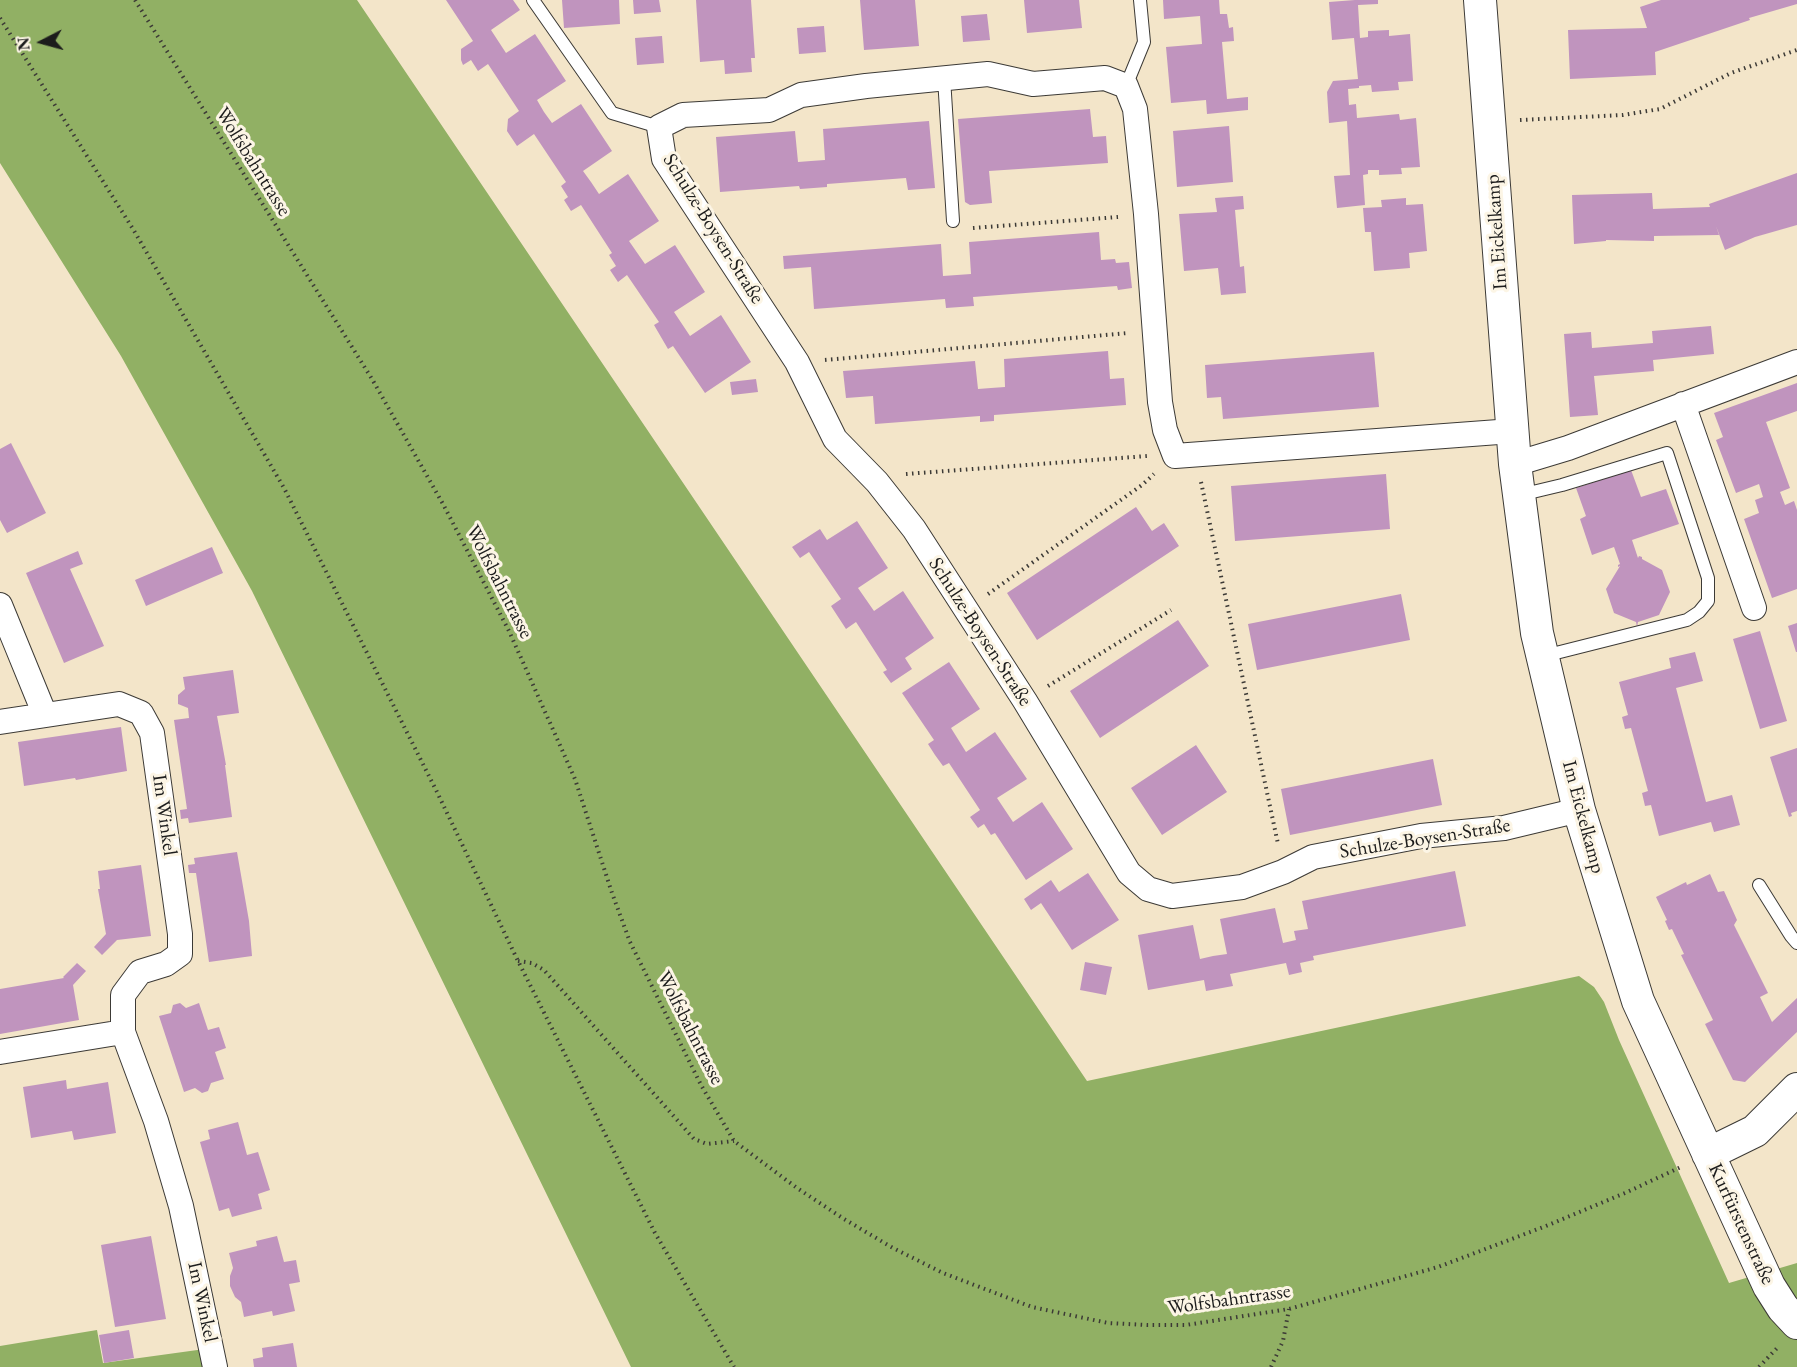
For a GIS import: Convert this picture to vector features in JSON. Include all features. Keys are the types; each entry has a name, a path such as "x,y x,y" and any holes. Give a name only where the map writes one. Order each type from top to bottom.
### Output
{"street":[{"name":"Im Eickelkamp","path":"1480,0 1512,431 1537,633 1578,810 1638,1001 1708,1154"},
{"name":"Schulze-Boysen-Straße","path":"1126,86 1105,78 1033,84 988,74 801,95 769,110 684,115 659,127 664,159 797,362 835,439 871,477 914,529 1025,701 1129,873 1148,889 1172,896 1242,887 1283,872 1313,857 1421,836 1504,828 1578,810"},
{"path":"1126,86 1135,109 1165,430 1175,456 1512,431"},
{"path":"1515,464 1568,448 1797,362"},
{"path":"1683,404 1754,608"},
{"path":"0,605 45,716"},
{"name":"Im Winkel","path":"0,722 119,704 141,712 152,733 180,934 180,954 166,964 140,972 128,987 123,995 123,1032 156,1121 181,1206 215,1367"},
{"path":"0,1052 123,1032"},
{"path":"1708,1154 1755,1131 1797,1089"},
{"name":"Kurfürstenstraße","path":"1708,1154 1769,1286 1783,1308 1797,1323"}],"lane":[{"path":"533,0 612,113 659,127"},
{"path":"1126,86 1144,42 1140,0"},
{"path":"944,78 953,221"},
{"path":"1519,495 1562,485 1667,453 1708,578 1708,601 1699,612 1687,620 1543,657"},
{"path":"1759,885 1797,943"}],"path":[{"name":"Wolfsbahntrasse","path":"135,0 372,379 448,515 509,631 575,779 630,942 696,1075 734,1141 797,1188 893,1248 943,1273 1032,1307 1108,1323 1185,1325 1288,1309 1438,1267 1546,1226 1708,1154"},
{"path":"0,18 133,229 284,488 655,1233 734,1367"},
{"path":"1488,121 1623,115 1660,110 1731,73 1797,50"},
{"path":"953,221 972,228 1146,214"},
{"path":"797,362 1154,331"},
{"path":"871,477 1137,456 1175,456 1201,482 1283,872"},
{"path":"965,610 1142,485 1175,456"},
{"path":"1025,701 1171,609"},
{"path":"518,961 532,963 544,970 694,1139 707,1143 734,1141"},
{"path":"1272,1367 1283,1341 1288,1309"}],"green space":[{"path":"0,0 357,0 1087,1081 1579,976 1594,987 1604,1002 1729,1283 1797,1263 1797,1367 631,1367 252,591 121,356 0,163"},
{"path":"97,1330 103,1363 212,1348 215,1367 0,1367 0,1346"}],"building":[{"path":"446,0 513,0 520,10 491,30 506,53 535,34 566,81 537,100 544,112 552,123 581,104 612,151 583,171 599,194 628,174 659,221 629,241 645,264 675,245 705,292 674,312 690,336 721,315 751,362 705,393 673,346 668,349 654,325 659,322 627,275 618,282 610,270 616,266 609,255 612,253 581,205 571,211 564,200 568,197 561,186 566,182 534,134 517,146 507,131 508,119 519,111 488,64 478,71 471,60 463,65 461,49 473,41"},
{"path":"562,0 619,0 620,24 564,28"},
{"path":"633,0 659,0 661,12 634,14"},
{"path":"696,0 751,0 755,58 751,58 752,72 725,74 724,60 700,62"},
{"path":"860,0 915,0 919,46 864,50"},
{"path":"1024,0 1079,0 1082,28 1027,33"},
{"path":"1163,0 1219,0 1220,14 1227,14 1229,28 1233,27 1234,41 1222,42 1227,99 1248,97 1248,110 1207,114 1206,100 1171,103 1166,47 1202,44 1200,16 1164,19"},
{"path":"1378,0 1378,4 1358,5 1360,38 1368,37 1368,31 1389,30 1389,36 1410,34 1413,81 1398,82 1399,90 1372,92 1371,85 1348,89 1349,105 1356,104 1357,118 1399,114 1400,120 1416,118 1420,167 1401,168 1402,174 1379,175 1379,170 1368,170 1368,174 1363,175 1365,205 1337,208 1334,176 1350,175 1347,121 1329,123 1327,92 1333,81 1358,79 1354,38 1332,40 1329,2"},
{"path":"1661,0 1797,0 1797,4 1749,18 1750,20 1655,52 1656,75 1570,79 1568,30 1647,28 1640,7"},
{"path":"987,14 990,40 963,42 961,16"},
{"path":"824,26 826,52 799,54 797,28"},
{"path":"662,36 664,63 637,65 635,38"},
{"path":"1090,109 1093,137 1106,136 1108,163 989,171 992,203 970,205 965,202 958,119"},
{"path":"929,121 935,188 908,190 906,178 827,184 827,187 800,189 799,186 720,192 716,137 795,131 798,162 825,160 823,129"},
{"path":"1229,126 1233,182 1177,187 1173,131"},
{"path":"1797,173 1797,225 1755,237 1725,250 1716,226 1719,235 1654,236 1654,241 1606,240 1574,244 1572,195 1652,193 1653,209 1710,207 1709,204"},
{"path":"1243,196 1244,209 1235,210 1240,267 1244,266 1246,293 1221,295 1218,268 1184,271 1179,214 1217,212 1215,198"},
{"path":"1406,198 1406,205 1423,204 1427,251 1409,253 1410,268 1374,271 1371,232 1365,232 1363,208 1382,207 1381,200"},
{"path":"1099,232 1101,260 1115,259 1116,263 1129,262 1132,288 1118,290 1117,286 973,297 974,306 946,308 945,299 814,309 811,267 784,269 783,256 941,244 943,276 971,274 969,242"},
{"path":"1711,326 1714,354 1653,360 1654,371 1594,376 1598,415 1570,417 1564,334 1591,332 1592,348 1653,343 1652,331"},
{"path":"1108,351 1110,379 1124,378 1126,405 994,415 994,421 980,422 980,416 875,424 873,396 846,398 843,371 975,361 978,389 1005,387 1004,359"},
{"path":"1374,352 1379,407 1223,419 1221,397 1207,398 1205,365"},
{"path":"756,379 758,392 732,395 730,382"},
{"path":"1797,383 1797,411 1766,422 1790,488 1780,492 1785,505 1794,501 1797,510 1797,589 1772,598 1744,519 1759,513 1755,500 1763,497 1759,484 1736,493 1716,440 1723,437 1714,413"},
{"path":"11,443 46,513 7,533 0,520 0,449"},
{"path":"1631,470 1641,497 1666,489 1679,524 1632,540 1638,558 1642,557 1662,570 1670,592 1659,615 1638,622 1637,627 1636,622 1614,613 1606,589 1620,564 1614,547 1592,555 1580,519 1586,516 1576,488"},
{"path":"1386,474 1390,529 1235,541 1231,486"},
{"path":"1136,507 1152,531 1164,523 1179,546 1037,640 1007,593"},
{"path":"857,521 888,568 858,588 874,611 903,591 934,638 905,658 912,669 891,683 883,672 887,670 856,622 846,629 831,606 841,599 809,552 800,558 792,547 820,529 827,540"},
{"path":"212,547 223,573 146,606 135,580"},
{"path":"78,551 83,564 70,569 104,646 64,663 26,573"},
{"path":"1401,594 1410,640 1257,670 1248,624"},
{"path":"1178,620 1209,666 1100,738 1070,691"},
{"path":"1797,623 1797,652 1796,652 1788,626"},
{"path":"1760,631 1787,721 1760,729 1733,639"},
{"path":"1695,652 1703,681 1676,688 1706,802 1732,795 1740,825 1714,832 1711,822 1659,836 1651,805 1645,806 1642,793 1648,791 1631,728 1625,729 1622,717 1628,715 1619,682 1671,668 1669,658"},
{"path":"949,662 980,709 951,728 966,752 995,732 1027,779 997,798 1013,822 1042,802 1073,849 1026,880 995,833 991,835 984,824 978,828 970,817 980,810 949,763 943,766 935,755 928,744 934,740 902,693"},
{"path":"233,670 239,713 217,716 232,817 189,823 188,818 181,819 180,810 187,809 174,720 189,718 188,708 178,704 178,695 185,689 183,677"},
{"path":"121,727 127,771 24,786 18,742"},
{"path":"1196,745 1227,792 1162,835 1131,788"},
{"path":"1797,748 1797,811 1791,813 1792,816 1789,817 1770,757"},
{"path":"1433,759 1442,805 1290,835 1281,789"},
{"path":"237,852 249,921 252,956 209,962 196,873 189,873 188,865 195,864 194,858"},
{"path":"141,865 151,936 117,940 102,955 94,947 106,934 98,889 100,889 98,871"},
{"path":"1455,871 1466,926 1313,956 1314,960 1300,963 1302,972 1289,975 1286,963 1230,974 1233,986 1206,991 1204,980 1148,990 1138,935 1193,925 1200,959 1227,954 1220,919 1275,908 1283,943 1296,940 1294,931 1308,929 1302,901"},
{"path":"1088,873 1119,920 1072,950 1041,903 1031,910 1024,899 1051,880 1059,892"},
{"path":"1710,874 1718,892 1724,891 1737,920 1734,925 1768,993 1760,997 1772,1022 1797,998 1797,1032 1745,1082 1733,1080 1705,1024 1713,1020 1681,955 1684,954 1672,929 1669,930 1665,921 1667,920 1656,897 1686,882 1687,885"},
{"path":"1085,962 1112,967 1106,995 1080,990"},
{"path":"77,963 86,971 73,985 79,1020 0,1034 0,989 64,978"},
{"path":"180,1003 186,1008 199,1003 208,1030 219,1027 226,1048 215,1052 224,1079 211,1083 208,1091 202,1093 195,1088 184,1092 159,1016 171,1013 173,1005"},
{"path":"66,1080 67,1089 108,1082 116,1133 74,1140 72,1131 31,1138 23,1087"},
{"path":"238,1122 247,1155 258,1152 270,1190 258,1194 262,1209 232,1217 229,1208 219,1211 200,1142 210,1139 208,1130"},
{"path":"151,1236 166,1319 115,1327 101,1245"},
{"path":"277,1236 284,1262 296,1260 300,1282 289,1284 295,1311 273,1316 272,1311 244,1317 241,1302 235,1297 230,1286 233,1268 229,1253 257,1246 256,1241"},
{"path":"129,1330 134,1358 104,1363 99,1335"},
{"path":"293,1343 297,1367 254,1367 253,1359 263,1357 262,1348"}]}
